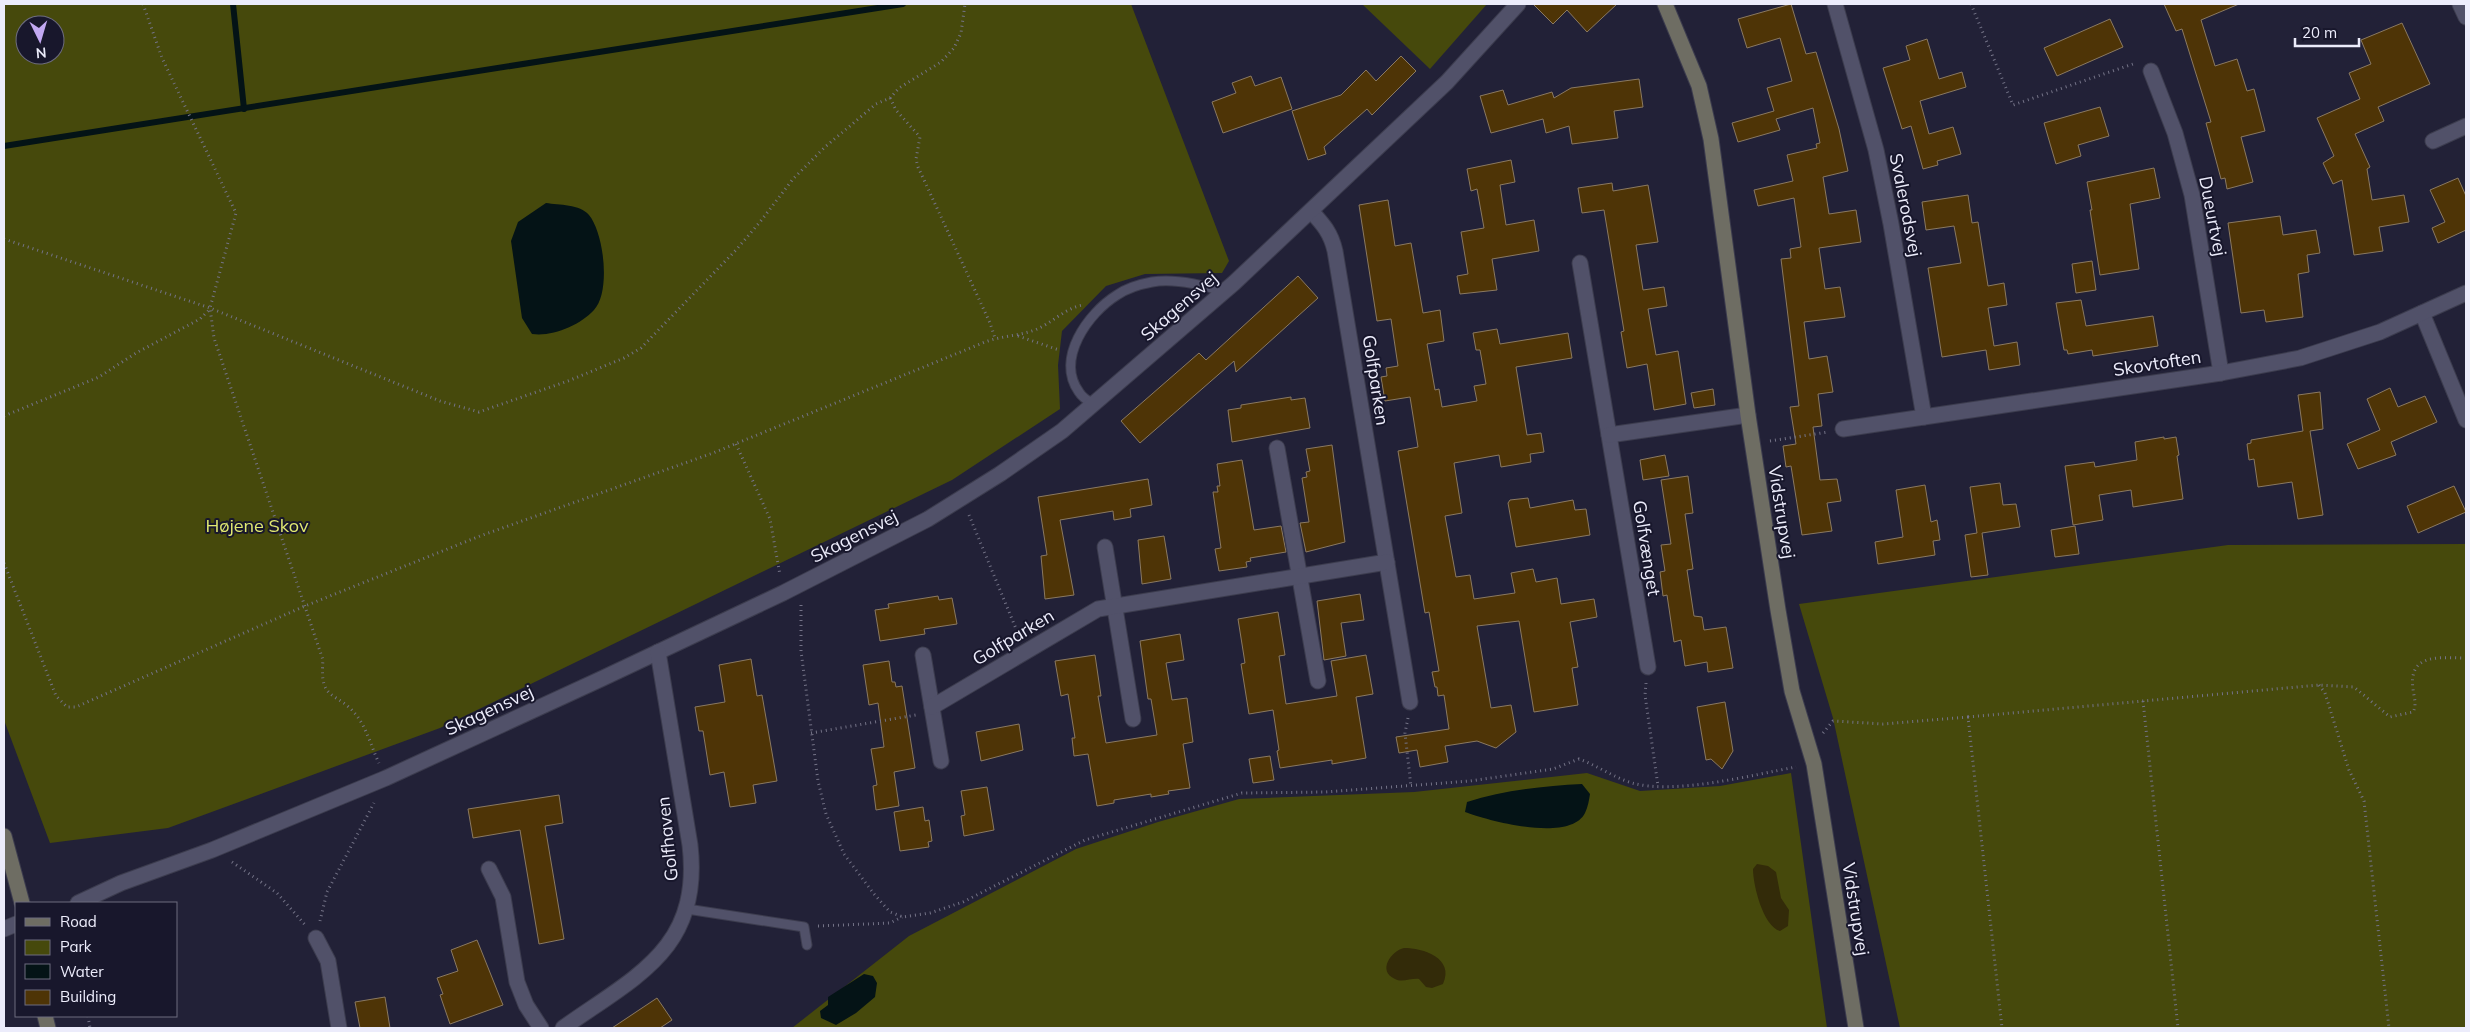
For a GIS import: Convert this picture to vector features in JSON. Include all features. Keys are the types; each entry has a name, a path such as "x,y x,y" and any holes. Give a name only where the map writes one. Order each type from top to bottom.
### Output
{"street":[{"name":"Skagensvej","path":"80,902 121,883 212,850 386,778 783,593 928,519 962,498 1062,431 1224,292 1446,82 1518,4"},
{"name":"Vidstrupvej","path":"1665,4 1699,86 1711,139 1748,415 1792,691 1814,764 1856,1028"},
{"name":"Svalerodsvej","path":"1835,4 1876,150 1891,224 1924,417"},
{"path":"2460,4 2466,17"},
{"name":"Dueurtvej","path":"2151,71 2175,133 2192,195 2222,373"},
{"path":"2433,141 2466,126"},
{"name":"Golfparken","path":"1311,211 1326,228 1334,244 1410,702"},
{"name":"Golfvænget","path":"1580,263 1648,667"},
{"name":"Skovtoften","path":"1843,429 2222,373 2300,358 2380,332 2466,293"},
{"path":"2422,313 2466,420"},
{"path":"1609,435 1748,415"},
{"path":"1277,448 1318,680"},
{"path":"1105,547 1133,719"},
{"name":"Golfparken","path":"932,707 1098,609 1387,562"},
{"name":"Golfhaven","path":"563,1028 644,971 668,948 681,926 690,898 693,870 658,652"},
{"path":"923,655 941,761"},
{"path":"4,836 22,902"},
{"path":"489,869 503,897 517,982 526,1005 541,1028"},
{"path":"316,938 328,961 339,1028"}],"lane":[{"path":"1093,404 1080,394 1074,385 1070,374 1070,357 1079,337 1104,305 1128,289 1153,281 1174,281 1224,292"},
{"path":"687,909 804,927 807,945"}],"path":[{"path":"143,4 165,65 236,213 210,308 214,338 323,660 322,678 324,688 357,716 386,778 327,892 316,938"},
{"path":"4,239 210,308 440,401 479,412 568,381 624,358 641,348 742,243 793,178 876,104 890,98 899,88 941,62 954,48 964,23 965,4"},
{"path":"1971,4 2013,105 2133,64 2151,71"},
{"path":"890,98 896,110 920,137 916,159 918,167 995,338"},
{"path":"4,563 56,696 67,707 86,704 305,606 480,536 736,444 995,338 1018,336 1037,329 1079,306 1092,303 1104,305"},
{"path":"4,416 100,377 136,353 200,319 210,308"},
{"path":"1018,336 1055,347 1070,357"},
{"path":"1753,444 1843,429"},
{"path":"736,444 770,519 783,593"},
{"path":"962,498 1025,652"},
{"path":"801,584 801,651 818,781 826,814 844,854 890,912 903,917"},
{"path":"1806,737 1821,735 1833,721 1883,724 2319,685 2354,687 2390,716 2408,715 2415,708 2412,681 2414,669 2421,662 2432,658 2466,658"},
{"path":"1648,667 1645,695 1658,786"},
{"path":"2319,685 2325,693 2349,770 2364,801 2389,1028"},
{"path":"2143,701 2178,1028"},
{"path":"1410,702 1405,733 1411,786"},
{"path":"811,733 916,715 932,707"},
{"path":"1968,717 2002,1028"},
{"path":"804,927 890,923 903,917 930,913 963,902 1085,840 1242,793 1325,792 1514,776 1553,769 1579,759 1610,776 1634,783 1658,786 1724,781 1814,764"},
{"path":"212,850 277,892 316,938"}],"green space":[{"name":"Højene Skov","path":"4,4 1131,4 1229,261 1222,273 1145,274 1106,286 1062,331 1058,365 1060,409 952,480 440,728 168,828 50,843 4,720"},
{"path":"1362,4 1487,4 1430,69"},
{"path":"2466,544 2466,1028 1900,1028 1833,718 1799,604 2228,545"},
{"path":"1587,773 1640,791 1720,786 1791,773 1827,1028 792,1028 909,936 1076,849 1158,822 1239,799 1414,792"}],"sand":[{"path":"1757,864 1768,866 1776,872 1781,898 1789,910 1788,926 1780,931 1774,928 1760,904 1753,876 1753,869"},
{"path":"1404,948 1420,950 1435,956 1441,961 1445,967 1446,975 1443,984 1432,988 1426,987 1419,979 1401,981 1390,975 1387,971 1388,962 1395,953"}],"water":[{"path":"546,203 575,207 589,215 602,248 604,277 599,301 594,310 588,315 566,329 549,334 532,334 522,318 511,241 518,222"},
{"path":"1582,784 1590,794 1586,811 1577,822 1563,827 1528,827 1492,820 1465,812 1467,802 1495,794 1538,787"},
{"path":"864,974 873,976 877,983 875,997 856,1013 836,1025 821,1018 820,1011 828,1005 828,997"}],"building":[{"path":"1533,4 1617,4 1587,32 1567,10 1553,24"},
{"path":"1791,4 1806,54 1816,52 1839,129 1848,171 1823,177 1829,214 1856,210 1861,242 1819,248 1825,289 1840,287 1845,317 1804,322 1809,359 1827,356 1833,392 1818,394 1822,426 1813,427 1820,480 1837,479 1841,501 1827,503 1832,531 1802,535 1791,466 1786,467 1783,446 1796,444 1790,407 1799,406 1781,259 1791,258 1790,249 1801,247 1794,198 1758,206 1754,190 1793,181 1787,155 1817,148 1816,144 1820,143 1813,108 1776,119 1780,130 1738,142 1732,123 1774,111 1767,88 1792,81 1780,38 1747,48 1738,19"},
{"path":"2164,4 2239,4 2201,20 2215,66 2237,59 2247,91 2254,89 2265,131 2241,137 2253,182 2227,189 2225,178 2221,179 2206,123 2211,122 2182,29 2176,31"},
{"path":"2110,19 2123,47 2057,76 2044,48"},
{"path":"2402,23 2430,84 2378,107 2384,121 2355,134 2370,167 2367,169 2372,200 2404,195 2409,222 2379,227 2383,251 2354,255 2342,180 2333,184 2323,163 2334,156 2317,118 2360,99 2349,73 2371,64 2361,40"},
{"path":"1927,39 1939,79 1962,72 1966,87 1920,101 1929,134 1953,127 1961,154 1937,161 1938,165 1923,169 1911,126 1902,129 1883,68 1910,60 1906,46"},
{"path":"1401,56 1416,71 1372,115 1367,109 1324,147 1326,154 1308,160 1292,111 1341,95 1366,70 1376,81"},
{"path":"1251,76 1255,86 1281,77 1292,109 1223,133 1212,102 1236,93 1232,83"},
{"path":"1639,79 1643,107 1614,111 1618,138 1572,144 1569,126 1546,133 1543,119 1491,133 1480,96 1503,90 1508,105 1552,92 1554,98 1571,88"},
{"path":"2100,107 2109,136 2078,145 2081,156 2056,164 2044,123"},
{"path":"1511,160 1515,182 1500,185 1506,225 1534,220 1539,251 1492,259 1497,290 1460,294 1457,276 1468,274 1461,232 1484,228 1477,189 1471,191 1467,169"},
{"path":"2154,168 2160,198 2130,204 2139,269 2100,275 2087,182"},
{"path":"2458,178 2466,196 2466,230 2438,243 2432,228 2445,222 2430,190"},
{"path":"1612,183 1613,191 1648,185 1658,242 1636,245 1643,290 1664,287 1667,306 1648,309 1656,355 1678,351 1686,404 1654,410 1647,364 1627,368 1621,332 1624,331 1604,210 1582,213 1578,188"},
{"path":"1968,195 1972,223 1978,222 1988,286 2004,283 2007,305 1988,308 1994,346 2017,342 2020,365 1989,370 1986,350 1942,357 1928,268 1961,263 1954,226 1926,230 1922,202"},
{"path":"1388,200 1395,246 1411,243 1423,313 1440,310 1444,341 1427,344 1435,390 1439,389 1442,407 1477,401 1474,386 1486,384 1480,350 1476,350 1473,333 1497,329 1500,344 1568,333 1572,358 1516,367 1527,435 1541,433 1544,452 1530,454 1531,462 1501,467 1499,455 1454,463 1462,513 1445,516 1456,577 1470,575 1474,599 1515,593 1511,573 1533,569 1536,582 1557,578 1561,604 1594,599 1597,617 1570,622 1578,667 1572,668 1578,705 1534,712 1519,621 1477,626 1491,708 1511,705 1516,732 1496,748 1477,741 1445,746 1448,762 1420,767 1417,750 1399,753 1396,737 1449,729 1444,695 1438,696 1432,672 1439,671 1429,612 1425,613 1398,451 1418,447 1410,397 1385,401 1381,377 1387,376 1386,368 1398,366 1391,319 1377,321 1359,205"},
{"path":"2280,216 2283,235 2316,230 2320,253 2307,255 2309,272 2298,274 2303,317 2266,322 2264,310 2241,313 2228,223"},
{"path":"2092,261 2096,290 2076,293 2072,264"},
{"path":"1298,276 1318,298 1236,372 1234,361 1140,443 1121,421 1199,353 1206,360"},
{"path":"2081,300 2086,326 2153,316 2158,346 2093,356 2092,350 2068,354 2067,350 2064,350 2056,303"},
{"path":"2390,388 2398,407 2425,396 2437,422 2391,442 2396,455 2358,469 2347,444 2380,430 2367,399"},
{"path":"1713,389 1715,405 1694,408 1691,393"},
{"path":"2320,392 2323,429 2310,431 2323,515 2298,519 2292,482 2258,487 2254,459 2249,460 2247,444 2251,443 2251,440 2303,431 2298,395"},
{"path":"1291,397 1291,400 1305,398 1310,428 1232,442 1228,410 1241,408 1241,405"},
{"path":"2164,437 2164,439 2176,437 2183,499 2133,507 2131,490 2099,495 2103,520 2073,525 2065,466 2094,462 2095,467 2137,460 2135,442"},
{"path":"1332,445 1345,542 1306,552 1300,523 1309,522 1302,478 1307,477 1306,472 1310,471 1306,449"},
{"path":"1665,455 1669,476 1643,480 1640,460"},
{"path":"1242,460 1254,530 1281,526 1286,552 1250,558 1251,561 1246,562 1247,567 1219,571 1215,549 1221,548 1213,492 1218,492 1217,486 1220,486 1217,464"},
{"path":"1688,476 1693,513 1685,514 1693,569 1687,570 1694,616 1702,617 1704,630 1726,627 1733,668 1708,672 1707,662 1685,666 1681,640 1674,642 1667,595 1663,596 1660,572 1665,571 1661,545 1671,544 1661,480"},
{"path":"1148,479 1152,505 1130,509 1131,517 1114,520 1113,511 1060,520 1074,595 1045,599 1041,556 1047,555 1038,497"},
{"path":"2000,483 2003,505 2016,504 2020,527 1982,533 1988,575 1971,577 1965,535 1977,533 1970,487"},
{"path":"1925,485 1931,522 1937,520 1940,540 1933,541 1935,555 1878,564 1875,542 1903,537 1896,490"},
{"path":"2454,486 2466,512 2418,533 2407,506"},
{"path":"1528,498 1530,508 1573,500 1575,510 1586,509 1590,535 1516,547 1508,503 1510,500"},
{"path":"2075,526 2079,554 2055,557 2051,530"},
{"path":"1164,536 1171,579 1142,584 1138,540"},
{"path":"1360,594 1364,620 1341,623 1346,656 1324,660 1317,601"},
{"path":"938,596 939,600 952,598 957,624 924,629 925,634 880,641 875,610 889,608 888,604"},
{"path":"1278,612 1285,655 1279,656 1286,704 1337,696 1331,661 1366,655 1373,694 1356,697 1366,758 1332,764 1332,760 1280,768 1273,710 1249,714 1241,664 1245,663 1238,619"},
{"path":"1180,634 1184,660 1166,663 1172,700 1187,698 1193,742 1183,744 1190,788 1168,791 1169,794 1151,797 1151,794 1114,800 1114,803 1097,806 1088,754 1074,756 1072,738 1075,738 1068,694 1061,696 1055,661 1095,655 1101,696 1098,696 1106,743 1157,735 1151,699 1148,699 1140,641"},
{"path":"751,659 757,696 762,695 777,781 753,785 756,803 730,807 724,772 710,775 703,731 699,731 695,707 725,702 719,665"},
{"path":"889,661 892,682 895,682 896,687 902,686 915,768 894,772 899,806 876,810 873,786 877,785 871,749 884,747 878,703 869,705 863,665"},
{"path":"1725,702 1733,751 1722,769 1711,759 1706,760 1697,707"},
{"path":"1019,724 1023,750 981,761 976,732"},
{"path":"1270,756 1274,780 1253,783 1249,759"},
{"path":"987,787 994,830 964,836 961,816 965,815 961,791"},
{"path":"559,795 563,823 545,826 564,939 539,944 520,830 473,838 468,809"},
{"path":"923,807 925,821 929,820 932,841 928,842 929,847 900,851 894,812"},
{"path":"477,940 503,1005 450,1024 440,995 443,994 437,978 458,971 451,950"},
{"path":"385,997 390,1028 360,1028 355,1002"},
{"path":"657,998 672,1020 660,1028 612,1028"}],"waterway":[{"path":"233,4 244,109"},
{"path":"4,146 903,4"}]}
